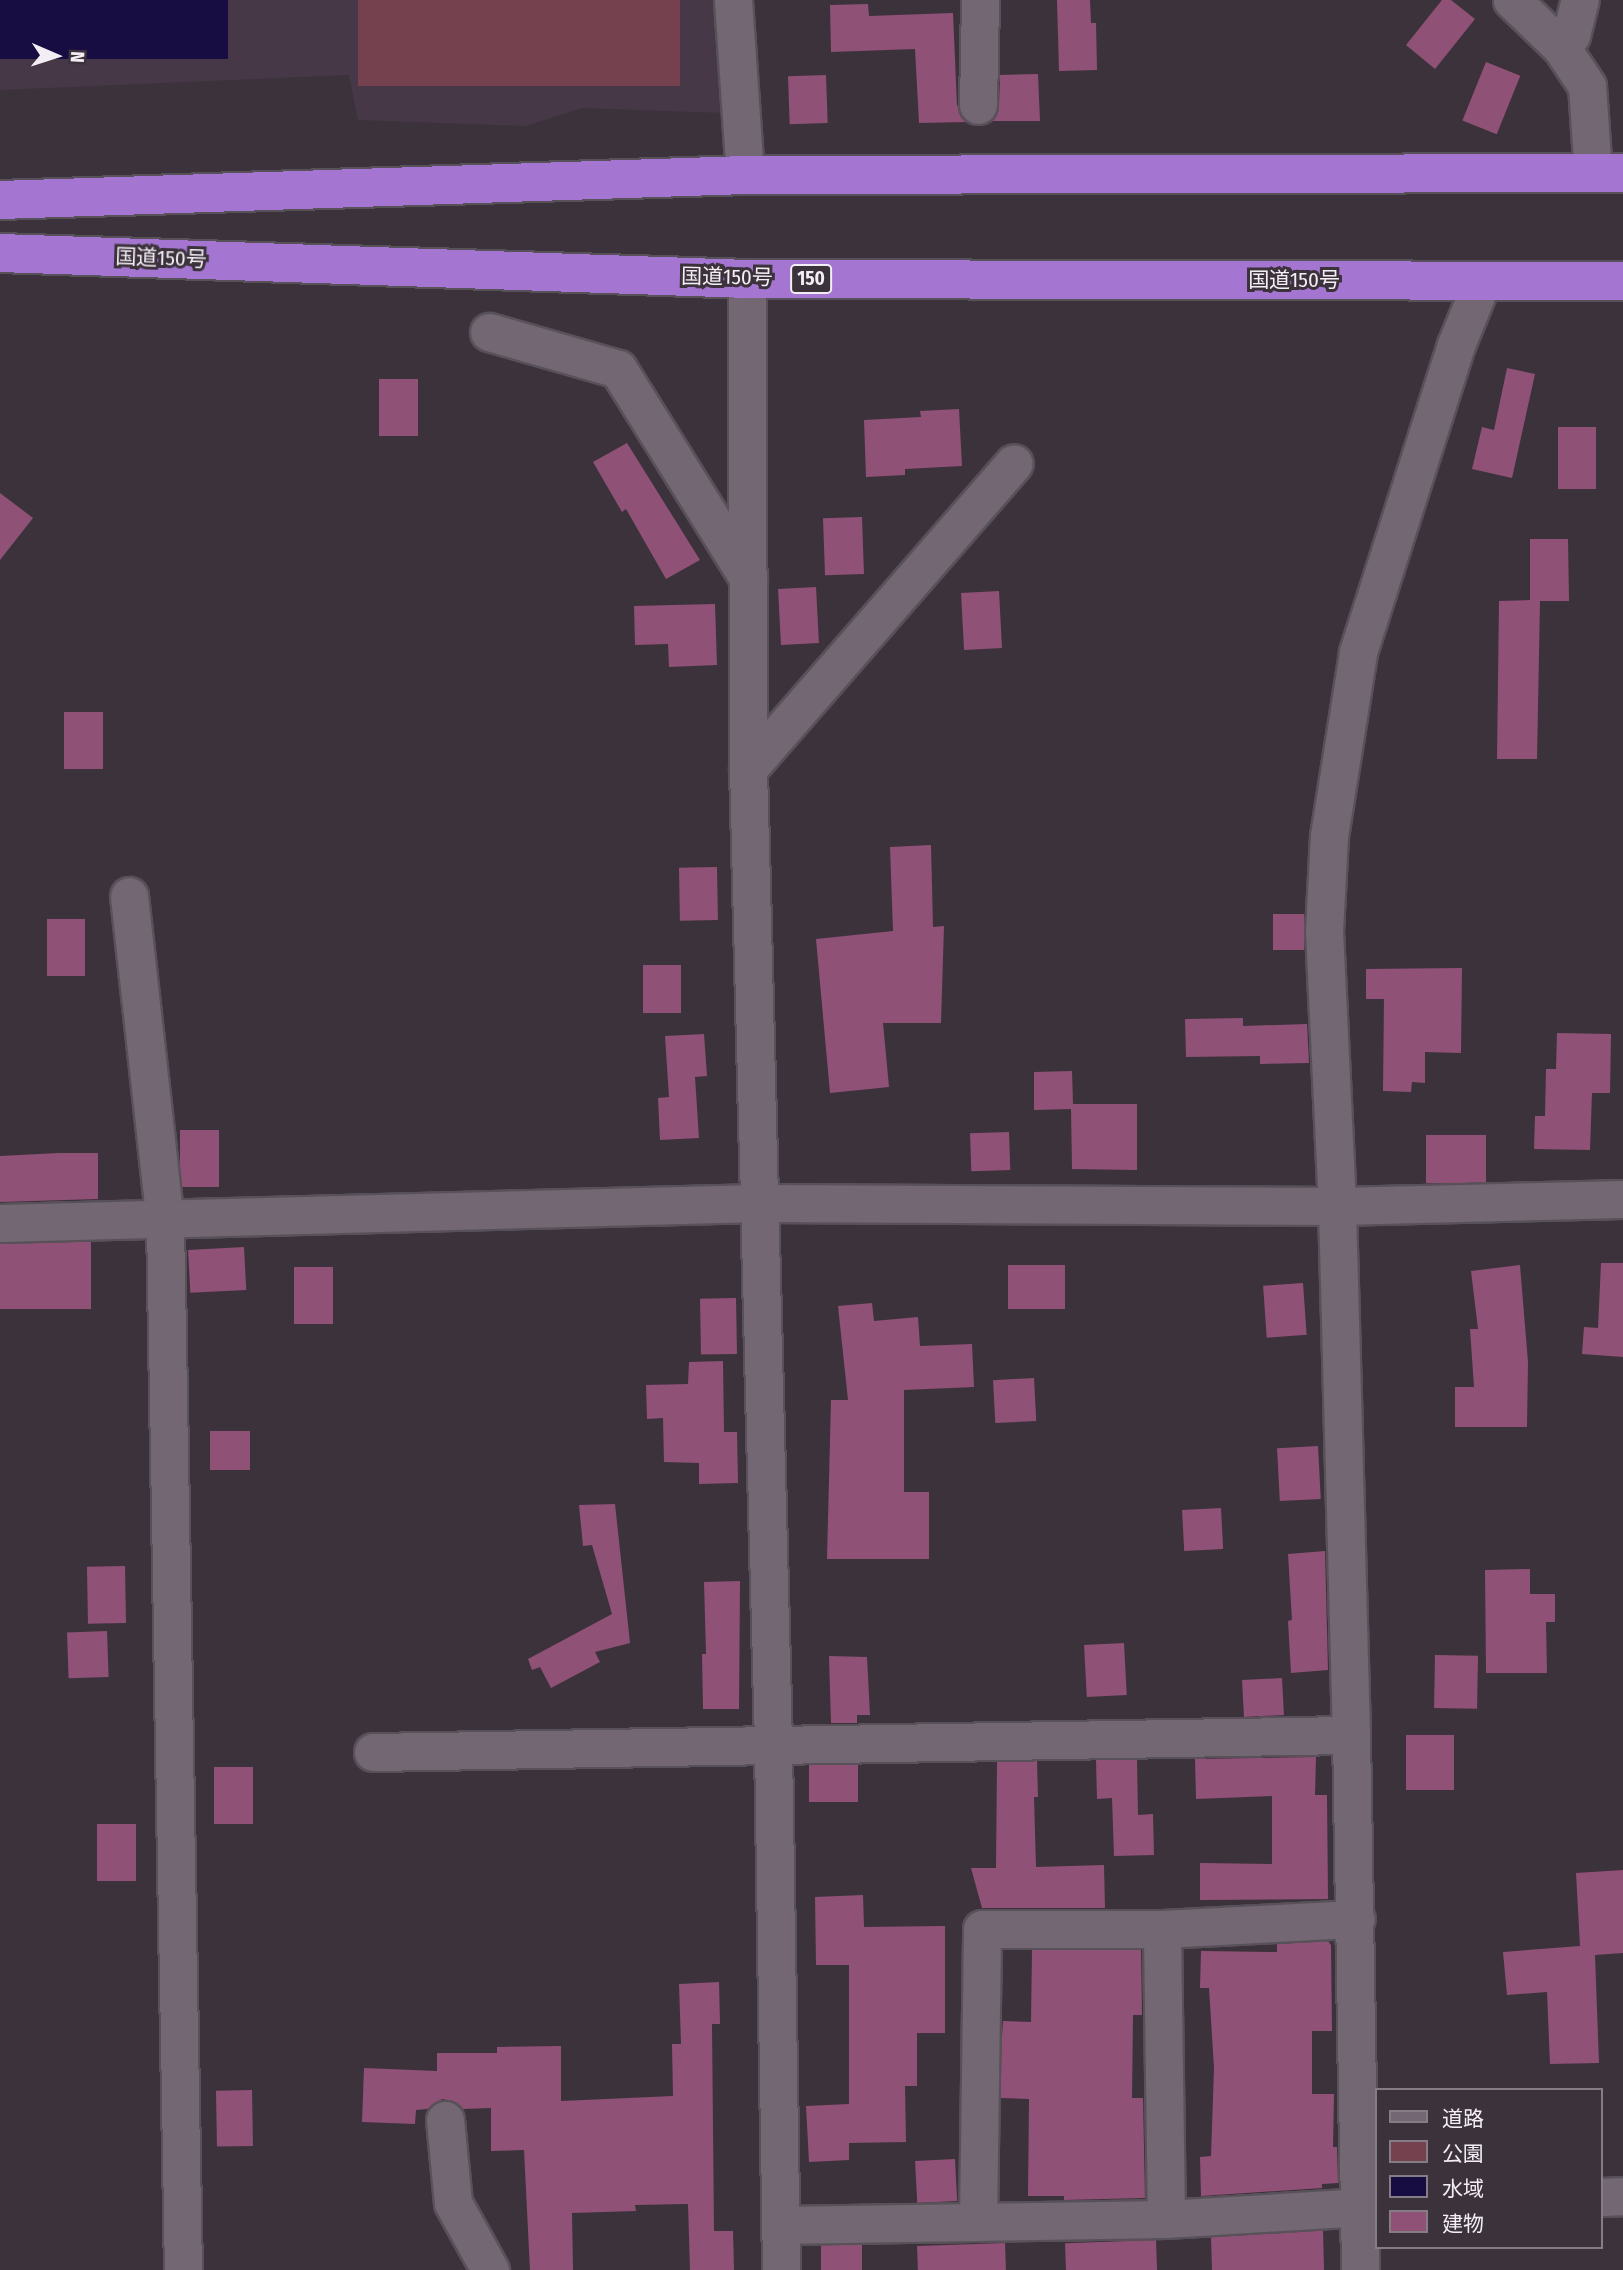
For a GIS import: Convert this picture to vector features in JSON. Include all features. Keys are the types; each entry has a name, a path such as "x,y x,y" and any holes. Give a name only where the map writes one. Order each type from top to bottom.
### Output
{"highway":[{"path":"0,200 744,175 1608,173"},
{"name":"国道150号","path":"0,253 747,279 1623,281"}],"street":[{"path":"733,0 744,175"},
{"path":"978,105 980,0"},
{"path":"1511,0 1561,47 1587,86 1608,173"},
{"path":"1561,47 1571,35 1580,0"},
{"path":"747,279 748,769 773,1744 781,2270"},
{"path":"1360,2270 1369,2206 1356,1919 1337,1206 1324,931 1329,836 1358,652 1448,369 1482,281"},
{"path":"489,332 618,369 748,578"},
{"path":"748,769 1014,463"},
{"path":"129,895 165,1221 183,2270"},
{"path":"0,1223 165,1221 758,1203 1337,1206 1623,1199"},
{"path":"373,1752 1351,1735"},
{"path":"978,2222 982,1929 1162,1929 1356,1919"},
{"path":"1162,1929 1166,2219"},
{"path":"445,2120 453,2203 490,2270"},
{"path":"1602,2197 1623,2196"},
{"path":"780,2225 1166,2219 1369,2206"}],"shaded area":[{"path":"0,0 724,0 726,113 582,108 526,126 358,120 349,75 0,90"}],"green space":[{"path":"358,0 680,0 680,86 358,86"}],"water":[{"path":"0,0 228,0 228,59 0,59"}],"building":[{"path":"1057,0 1090,0 1091,23 1096,23 1097,70 1059,71"},
{"path":"1442,0 1451,0 1475,19 1435,69 1406,45"},
{"path":"868,4 869,16 953,13 957,105 966,122 919,123 915,49 831,52 830,5"},
{"path":"1486,62 1520,76 1497,134 1462,120"},
{"path":"1038,74 1040,121 990,121 999,106 1000,75"},
{"path":"826,75 828,123 790,124 788,76"},
{"path":"1507,368 1535,374 1512,478 1472,469 1482,427 1494,430"},
{"path":"379,379 418,379 418,436 379,436"},
{"path":"959,409 962,466 905,469 905,475 866,477 864,420 921,417 920,411"},
{"path":"1558,427 1596,427 1596,489 1558,489"},
{"path":"627,443 700,560 666,579 626,509 622,512 593,462"},
{"path":"0,493 33,518 0,560"},
{"path":"862,517 864,574 825,575 823,518"},
{"path":"1530,539 1568,539 1569,601 1540,601 1537,759 1497,759 1499,601 1530,600"},
{"path":"816,587 819,643 781,645 778,589"},
{"path":"999,591 1002,648 964,650 961,593"},
{"path":"715,604 717,665 669,667 668,644 635,645 634,606"},
{"path":"64,712 103,712 103,769 64,769"},
{"path":"931,845 933,927 944,926 941,1023 883,1023 889,1087 830,1093 816,939 893,931 890,847"},
{"path":"717,867 718,920 680,921 679,868"},
{"path":"1273,914 1304,914 1304,950 1273,950"},
{"path":"47,919 85,919 85,976 47,976"},
{"path":"643,965 681,965 681,1013 643,1013"},
{"path":"1462,968 1461,1053 1425,1052 1425,1083 1412,1082 1411,1092 1383,1091 1384,999 1366,999 1366,969"},
{"path":"1243,1018 1243,1026 1307,1024 1309,1063 1260,1064 1260,1056 1186,1057 1185,1019"},
{"path":"1557,1033 1611,1034 1610,1093 1592,1093 1590,1150 1534,1149 1535,1116 1545,1116 1546,1069 1556,1069"},
{"path":"704,1034 707,1076 695,1077 699,1138 660,1140 658,1098 669,1097 665,1036"},
{"path":"1072,1071 1073,1104 1137,1104 1137,1170 1072,1169 1071,1109 1034,1110 1034,1072"},
{"path":"180,1130 219,1130 219,1187 180,1187"},
{"path":"1009,1132 1010,1170 971,1171 970,1133"},
{"path":"1426,1135 1486,1135 1486,1183 1426,1183"},
{"path":"98,1153 98,1199 0,1202 0,1156"},
{"path":"0,1242 91,1242 91,1309 0,1309"},
{"path":"244,1247 246,1290 190,1293 188,1250"},
{"path":"1601,1263 1623,1263 1623,1357 1582,1354 1584,1327 1598,1328"},
{"path":"1008,1265 1065,1265 1065,1309 1008,1309"},
{"path":"1520,1265 1528,1362 1527,1427 1455,1427 1455,1387 1474,1387 1470,1329 1478,1329 1471,1271"},
{"path":"294,1267 333,1267 333,1324 294,1324"},
{"path":"1303,1283 1307,1335 1267,1338 1263,1286"},
{"path":"736,1298 737,1354 701,1355 700,1299"},
{"path":"872,1303 874,1321 918,1317 920,1346 972,1344 974,1387 904,1390 904,1492 929,1492 929,1559 827,1559 831,1400 848,1400 838,1306"},
{"path":"723,1361 724,1432 737,1432 738,1483 699,1484 699,1463 664,1462 663,1418 647,1419 646,1385 688,1384 689,1362"},
{"path":"1034,1378 1036,1421 995,1423 993,1380"},
{"path":"210,1431 250,1431 250,1470 210,1470"},
{"path":"1318,1446 1321,1499 1280,1501 1277,1448"},
{"path":"615,1504 630,1643 595,1652 600,1662 551,1688 540,1667 532,1670 528,1659 612,1614 592,1545 583,1546 579,1505"},
{"path":"1221,1508 1223,1549 1184,1551 1182,1510"},
{"path":"1325,1551 1328,1670 1291,1673 1288,1621 1292,1620 1288,1554"},
{"path":"125,1566 126,1623 88,1624 87,1567"},
{"path":"1530,1569 1530,1594 1555,1594 1555,1622 1546,1622 1547,1673 1486,1673 1485,1570"},
{"path":"740,1581 739,1709 703,1709 702,1654 706,1654 704,1582"},
{"path":"107,1631 109,1677 69,1678 67,1632"},
{"path":"1124,1643 1127,1695 1087,1697 1084,1645"},
{"path":"1435,1655 1478,1656 1477,1709 1434,1708"},
{"path":"829,1656 867,1657 870,1715 857,1715 857,1723 831,1723"},
{"path":"1282,1678 1284,1715 1244,1717 1242,1680"},
{"path":"1406,1735 1454,1735 1454,1790 1406,1790"},
{"path":"1316,1757 1315,1795 1327,1795 1328,1899 1200,1900 1200,1863 1272,1864 1272,1796 1196,1799 1195,1759"},
{"path":"1096,1760 1137,1760 1138,1815 1153,1814 1154,1855 1114,1856 1112,1798 1097,1799"},
{"path":"1037,1761 1038,1797 1034,1797 1036,1867 1104,1865 1105,1908 982,1908 971,1868 996,1868 997,1762"},
{"path":"809,1765 858,1765 858,1802 809,1802"},
{"path":"214,1767 253,1767 253,1824 214,1824"},
{"path":"97,1824 136,1824 136,1881 97,1881"},
{"path":"1623,1870 1623,1953 1595,1955 1599,2063 1550,2064 1547,1992 1507,1995 1503,1952 1580,1946 1576,1873"},
{"path":"863,1895 864,1927 945,1926 945,2033 917,2033 917,2086 905,2086 906,2142 849,2143 849,2160 809,2162 806,2106 849,2104 849,1965 816,1965 815,1897"},
{"path":"1328,1941 1331,1945 1332,2031 1312,2031 1312,2094 1334,2094 1333,2147 1337,2147 1338,2183 1322,2184 1322,2188 1201,2196 1200,2157 1211,2156 1214,2068 1209,1988 1200,1988 1201,1951 1277,1952 1277,1944"},
{"path":"1032,1950 1141,1950 1142,2015 1133,2015 1132,2098 1143,2098 1145,2198 1064,2200 1064,2196 1028,2196 1029,2099 1001,2098 1001,2051 1003,2021 1031,2022"},
{"path":"719,1982 720,2024 712,2024 714,2231 733,2231 734,2270 690,2270 688,2204 635,2205 636,2211 572,2213 573,2270 530,2270 524,2150 491,2151 491,2108 462,2109 453,2101 442,2099 427,2109 416,2110 415,2124 362,2122 364,2068 437,2071 437,2053 497,2053 497,2047 561,2046 561,2101 673,2096 672,2044 681,2044 679,1984"},
{"path":"252,2090 253,2146 217,2147 216,2091"},
{"path":"955,2159 957,2201 917,2203 915,2161"},
{"path":"1323,2230 1324,2270 1212,2270 1211,2237"},
{"path":"1156,2240 1157,2270 1066,2270 1065,2243"},
{"path":"1005,2243 1006,2270 918,2270 917,2246"},
{"path":"821,2245 862,2245 862,2270 821,2270"}]}
